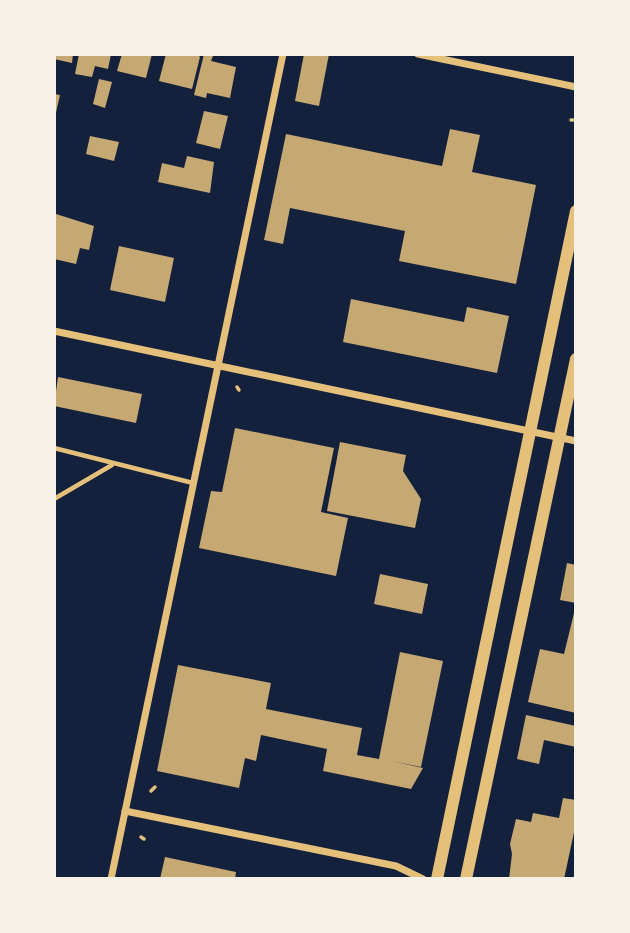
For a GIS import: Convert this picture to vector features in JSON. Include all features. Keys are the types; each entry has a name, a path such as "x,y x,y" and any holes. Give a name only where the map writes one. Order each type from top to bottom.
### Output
{"main road":[{"path":"437,879 576,211"},
{"path":"466,879 576,359"}],"street":[{"path":"111,879 284,54"},
{"path":"418,54 576,87"},
{"path":"54,331 576,441"},
{"path":"125,811 396,866 423,879"}],"lane":[{"path":"54,448 193,483"},
{"path":"54,499 113,465"}],"building":[{"path":"54,54 73,54 72,63 54,59"},
{"path":"79,54 111,54 108,69 95,66 92,77 75,74"},
{"path":"122,54 152,54 146,78 117,71"},
{"path":"166,54 197,54 200,57 192,89 159,81"},
{"path":"204,54 213,56 211,61 236,67 230,98 207,93 206,98 194,95"},
{"path":"304,54 329,54 319,106 295,101"},
{"path":"99,79 112,82 105,108 93,104"},
{"path":"54,94 60,95 55,117 54,116"},
{"path":"204,111 228,116 220,149 196,143"},
{"path":"450,129 480,135 472,172 536,185 516,284 399,261 405,231 290,208 283,244 264,240 286,134 442,166"},
{"path":"90,136 119,142 114,161 86,154"},
{"path":"187,156 214,162 210,193 158,182 162,163 184,168"},
{"path":"56,214 94,226 89,250 80,248 76,264 54,259"},
{"path":"119,246 174,258 165,302 110,290"},
{"path":"351,299 464,322 467,307 509,316 497,373 343,342"},
{"path":"58,377 142,394 136,423 54,406"},
{"path":"235,428 334,448 321,512 348,518 336,576 199,548 211,491 222,492"},
{"path":"340,442 406,455 403,471 421,499 415,528 327,511"},
{"path":"567,563 576,565 576,603 560,600"},
{"path":"380,574 428,584 422,614 374,604"},
{"path":"576,605 576,713 528,702 540,649 564,654"},
{"path":"400,652 443,661 421,767 392,761 423,768 411,789 323,771 327,749 261,735 256,761 245,758 239,788 157,771 178,665 271,683 266,709 362,728 357,755 379,759"},
{"path":"526,715 576,726 576,747 544,740 539,764 517,759"},
{"path":"563,798 576,800 576,823 564,879 509,879 512,854 510,844 516,819 531,822 533,813 559,818"},
{"path":"165,857 236,872 235,879 160,879"}]}
